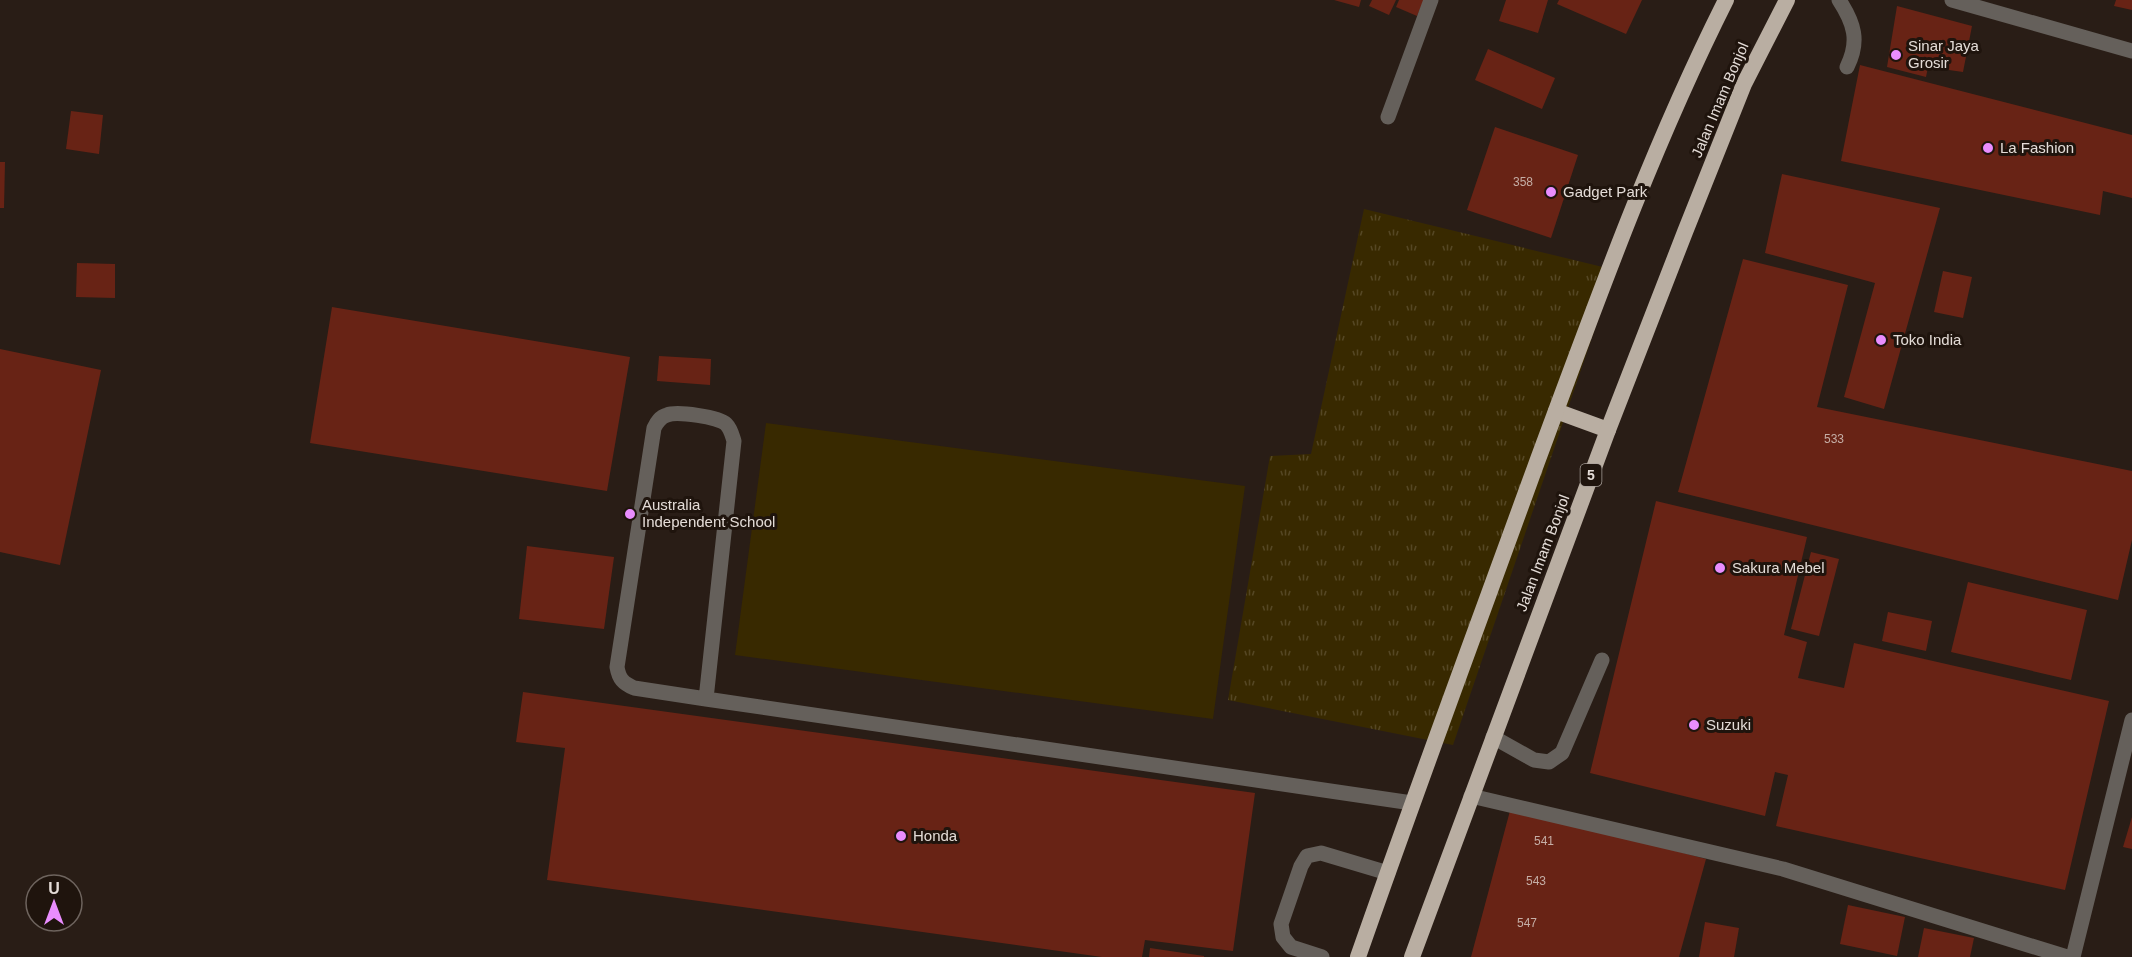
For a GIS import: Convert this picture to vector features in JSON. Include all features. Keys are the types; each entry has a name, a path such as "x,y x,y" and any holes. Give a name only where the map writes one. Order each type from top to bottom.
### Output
{"highway":[{"path":"1358,957 1412,803 1631,212 1691,69 1726,0"},
{"name":"Jalan Imam Bonjol","path":"1412,957 1608,430 1744,84 1787,0"},
{"path":"1556,411 1608,430"}],"street":[{"path":"1388,117 1431,0"},
{"path":"1839,0 1850,15 1854,34 1854,51 1847,67"},
{"path":"1952,0 2132,51"},
{"path":"706,699 734,441 726,424 718,419 675,413 658,420 654,428 617,667 618,676 624,683 634,688 706,699 1412,803"},
{"path":"1493,737 1534,760 1548,762 1562,753 1602,660"},
{"path":"2073,957 2132,720"},
{"path":"1471,796 1783,868 2067,957"},
{"path":"1322,957 1291,947 1282,937 1281,924 1306,856 1321,853 1388,873"}],"green space":[{"path":"1364,209 1615,270 1453,745 1228,700 1270,456 1311,454"},
{"path":"766,423 1245,486 1213,719 735,655"}],"building":[{"path":"1334,0 1361,0 1359,7"},
{"path":"1372,0 1396,0 1389,15 1369,6"},
{"path":"1399,0 1424,0 1417,16 1396,7"},
{"path":"1506,0 1548,0 1538,33 1499,21"},
{"path":"1559,0 1642,0 1626,34 1557,4"},
{"path":"2116,0 2132,0 2132,10 2114,6"},
{"path":"1897,6 1972,26 1963,72 1928,67 1926,77 1887,67"},
{"path":"1488,49 1555,78 1542,109 1475,80"},
{"name":"La Fashion","path":"1860,65 2132,135 2132,198 2103,191 2100,215 1841,161"},
{"path":"71,111 103,115 99,154 66,149"},
{"path":"1495,127 1578,155 1551,238 1467,210"},
{"path":"0,162 5,162 4,208 0,208"},
{"name":"Toko India","path":"1782,174 1940,208 1884,409 1844,397 1875,283 1765,253"},
{"path":"1743,259 1848,285 1817,407 2132,471 2132,540 2118,600 1678,492"},
{"path":"77,263 115,264 115,298 76,297"},
{"path":"1943,271 1972,277 1963,318 1934,312"},
{"path":"332,307 630,357 607,491 310,443"},
{"path":"0,349 101,370 60,565 0,552"},
{"path":"659,356 711,359 710,385 657,381"},
{"path":"1656,501 1807,537 1784,635 1807,642 1798,678 1844,688 1854,643 2109,701 2065,890 1776,826 1788,775 1775,772 1765,816 1590,773"},
{"path":"527,546 614,557 604,629 519,619"},
{"path":"1811,552 1839,559 1819,636 1791,629"},
{"path":"1968,582 2087,610 2071,680 1951,652"},
{"path":"1888,612 1932,621 1926,651 1882,641"},
{"name":"Honda","path":"523,692 1255,793 1233,951 1145,940 1142,957 1102,957 547,880 565,748 516,742"},
{"path":"1511,807 1706,859 1679,957 1471,957"},
{"path":"2132,817 2132,849 2123,847"},
{"path":"1848,905 1905,917 1897,956 1840,944"},
{"path":"1705,922 1739,928 1734,957 1699,957"},
{"path":"1924,928 1974,938 1970,957 1918,957"},
{"path":"1150,948 1204,956 1204,957 1149,957"}],"place":[{"name":"Sinar Jaya Grosir","path":"1896,55"},
{"name":"La Fashion","path":"1988,148"},
{"name":"Gadget Park","path":"1551,192"},
{"name":"Toko India","path":"1881,340"},
{"name":"Australia Independent School","path":"630,514"},
{"name":"Sakura Mebel","path":"1720,568"},
{"name":"Suzuki","path":"1694,725"},
{"name":"Honda","path":"901,836"}]}
